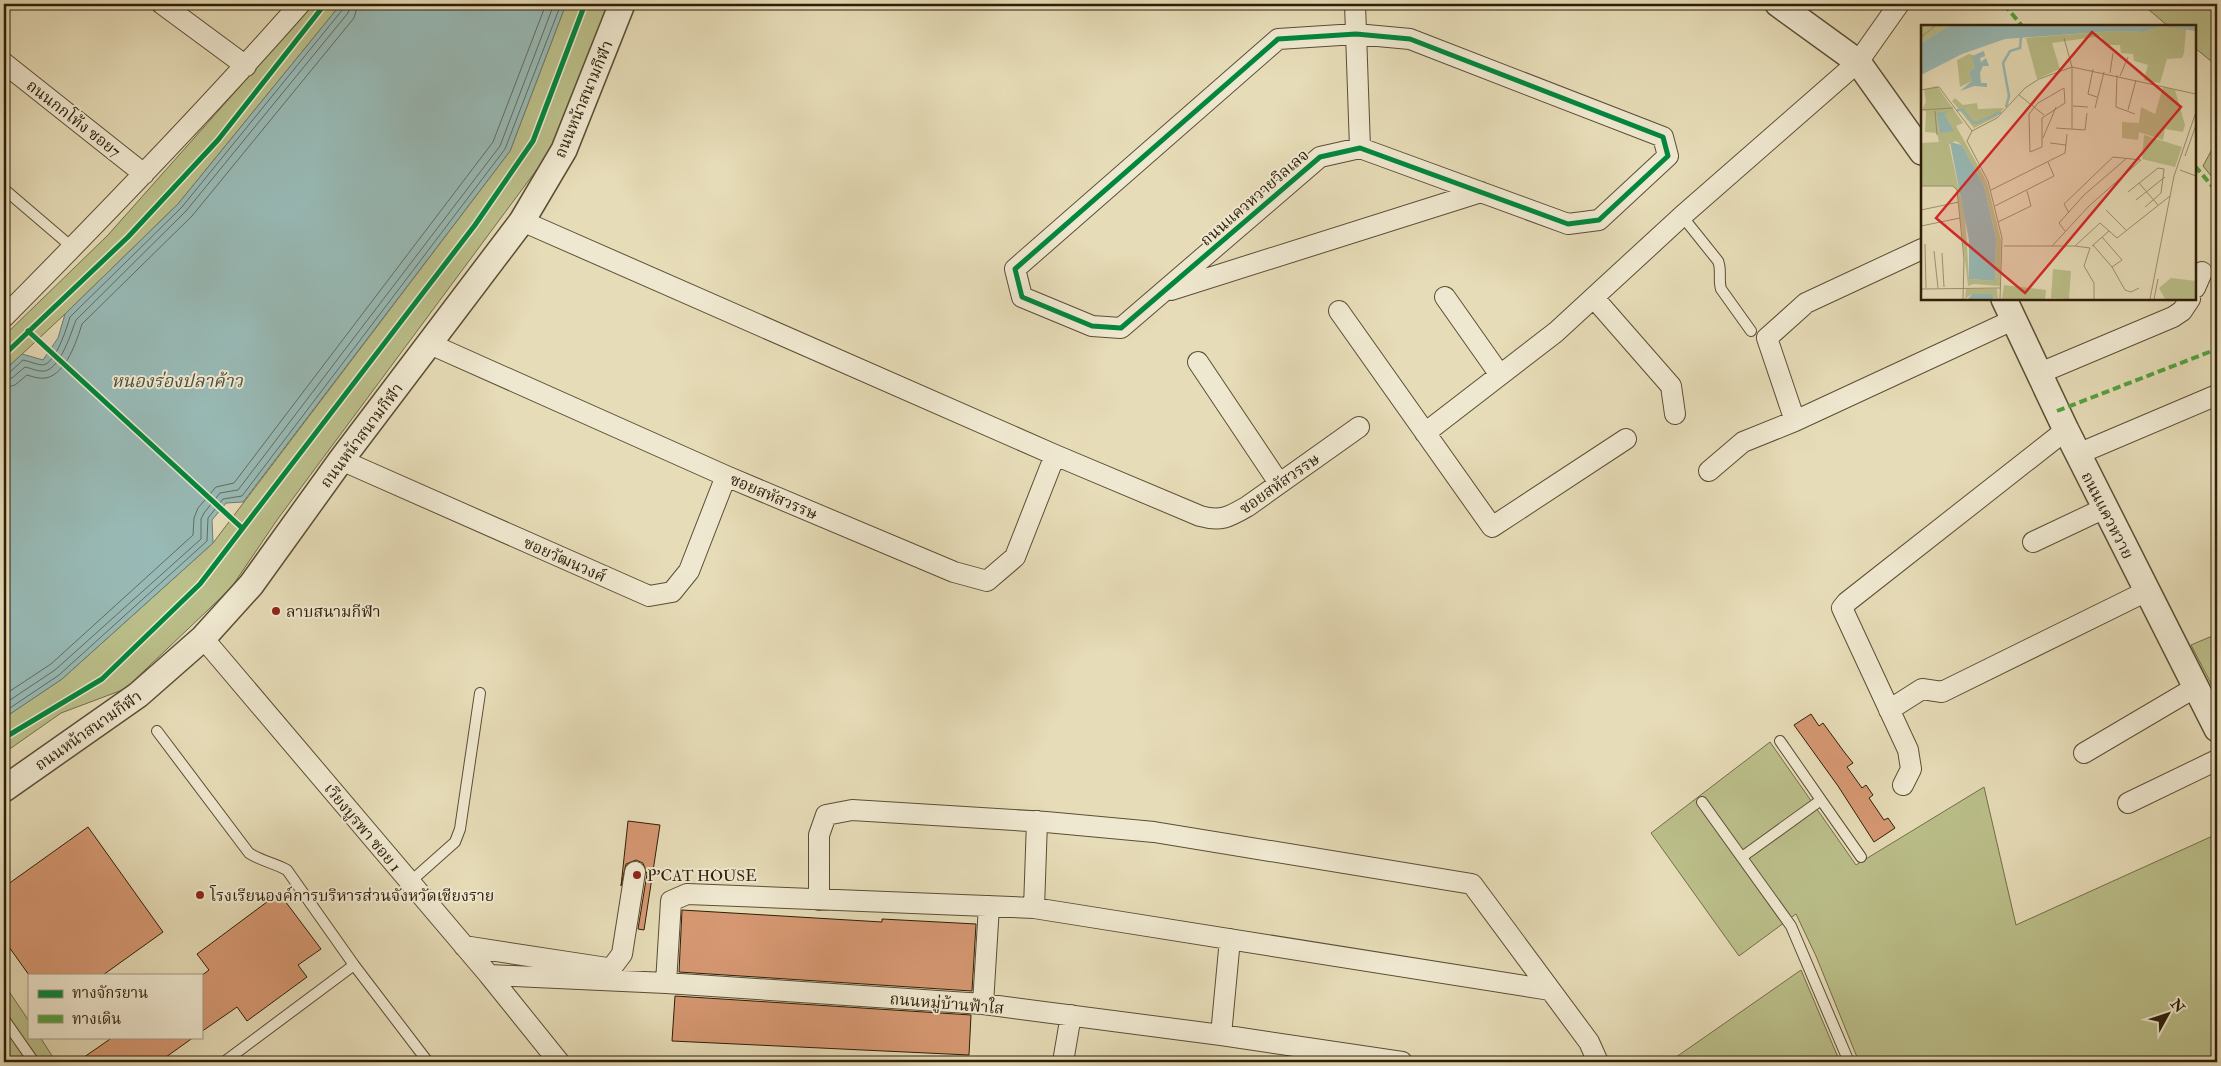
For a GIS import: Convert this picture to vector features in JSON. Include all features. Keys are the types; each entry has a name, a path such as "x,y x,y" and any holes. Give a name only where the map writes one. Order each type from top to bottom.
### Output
{"street":[{"path":"162,4 246,66"},
{"path":"4,317 144,174 246,66 300,4"},
{"name":"ถนนหน้าสนามกีฬา","path":"4,789 138,695 203,638 251,585 341,460 522,221 564,150 622,4"},
{"path":"1355,4 1360,148"},
{"path":"1778,4 1858,62 1921,151"},
{"path":"1425,433 1556,332 1682,216 1858,62 1899,4"},
{"name":"ถนนแควหวายวิลเลจ","path":"1356,34 1410,39 1663,137 1668,156 1599,220 1568,224 1360,148 1320,157 1121,328 1092,326 1022,298 1015,269 1278,39 1356,34"},
{"name":"ถนนกกโท้ง ซอย7","path":"4,63 144,174"},
{"name":"ถนนแควหวายวิลเลจ","path":"1162,293 1481,192"},
{"name":"ซอยสหัสวรรษ","path":"522,221 1056,455 1200,516 1216,520 1231,516 1359,427"},
{"path":"1795,421 1767,338 1806,303 1921,249"},
{"path":"1446,297 1500,375"},
{"path":"1594,298 1671,386 1675,414"},
{"path":"2040,373 2173,317 2182,311 2189,300"},
{"path":"1709,471 1743,442 1795,421 2010,309"},
{"name":"ถนนแควหวาย","path":"2010,309 2066,430 2217,729"},
{"path":"1339,311 1492,527 1626,439"},
{"name":"ซอยสหัสวรรษ","path":"430,344 726,476 954,572 987,581 1015,557 1056,455"},
{"path":"1198,362 1279,483"},
{"path":"2078,454 2217,396"},
{"path":"1903,785 1911,769 1908,750 1842,608 1847,602 2066,430"},
{"name":"ซอยวัฒนวงศ์","path":"341,460 649,596 672,592 689,571 726,476"},
{"path":"2033,542 2105,508"},
{"path":"1890,710 1922,689 1942,692 2146,591"},
{"name":"เวียงบูรพา ซอย 1","path":"203,638 489,975 559,1062"},
{"path":"2084,753 2196,687"},
{"path":"2128,803 2217,760"},
{"path":"819,900 820,835 826,815 852,810 1037,821 1154,832 1472,884 1588,1042 1598,1062"},
{"path":"1034,908 1037,821"},
{"path":"464,946 607,968 613,966 622,954 635,872"},
{"path":"666,982 671,901 687,894 1034,908 1550,990"},
{"path":"983,1004 989,906"},
{"path":"1221,1035 1230,939"},
{"name":"ถนนหมู่บ้านฟ้าใส","path":"489,975 666,982 983,1004 1221,1035 1402,1062"},
{"path":"1063,1062 1071,1016"}],"lane":[{"path":"4,189 73,248"},
{"path":"1682,216 1718,261 1721,289 1751,331"},
{"path":"410,882 455,842 460,829 480,693"},
{"path":"157,731 249,853 263,862 274,863 287,870 354,965 428,1062"},
{"path":"1780,741 1861,857"},
{"path":"1742,857 1821,800"},
{"path":"1702,802 1791,926 1849,1062"},
{"path":"224,1062 354,965"},
{"path":"4,1019 34,1062"}],"green space":[{"path":"310,4 341,4 178,204 4,371 4,336 108,235 251,74"},
{"path":"566,4 612,4 552,149 277,520 231,588 125,689 61,713 4,753 4,718 62,679 213,543 510,151"},
{"path":"2142,4 2214,4 2217,7 2217,66 2196,49 2196,25 2167,25"},
{"path":"2217,140 2217,183 2203,166"},
{"path":"2217,634 2217,695 2191,645"},
{"path":"1770,742 1856,865 1984,787 2016,925 2217,834 2217,1047 2207,1062 1859,1062 1816,956 1796,914 1739,956 1651,833"},
{"path":"1801,970 1840,1062 1669,1062"},
{"path":"4,984 28,1020 28,1038 41,1038 56,1062 4,1062"}],"water":[{"name":"หนองร่องปลาค้าว","path":"341,4 566,4 510,151 243,502 226,503 212,520 213,543 62,679 4,718 4,371 22,354 43,360 58,338 65,314 178,204"}],"building":[{"path":"1811,714 1819,726 1823,723 1853,763 1847,767 1862,788 1866,785 1873,795 1869,798 1884,820 1888,818 1895,828 1874,842 1838,786 1794,725"},
{"path":"628,821 660,825 644,930 638,929 647,874 643,863 636,860 626,864 621,886"},
{"path":"88,827 163,932 104,974 28,974 4,940 4,887"},
{"path":"279,893 321,949 298,965 307,977 247,1021 237,1007 202,1031 202,975 209,970 197,954"},
{"path":"682,910 882,922 882,919 976,924 972,991 679,972"},
{"path":"675,996 971,1015 969,1055 672,1041"},
{"path":"112,1038 193,1038 159,1062 77,1062"}],"marked path":[{"path":"2004,4 2021,25"},
{"path":"2196,167 2217,192"},
{"path":"2057,411 2217,349"},
{"path":"2007,1057 2009,1062"}],"cycle path":[{"path":"4,355 128,237 218,140 325,4"},
{"path":"4,738 102,679 200,584 475,225 533,141 585,4"},
{"path":"1356,34 1410,39 1663,137 1668,156 1599,220 1568,224 1360,148 1320,157 1121,328 1092,326 1022,297 1015,269 1278,39 1356,34"},
{"path":"28,331 242,528"}],"place":[{"name":"ลาบสนามกีฬา","path":"276,611"},
{"name":"P'CAT HOUSE","path":"637,875"},
{"name":"โรงเรียนองค์การบริหารส่วนจังหวัดเชียงราย","path":"200,895"}]}
